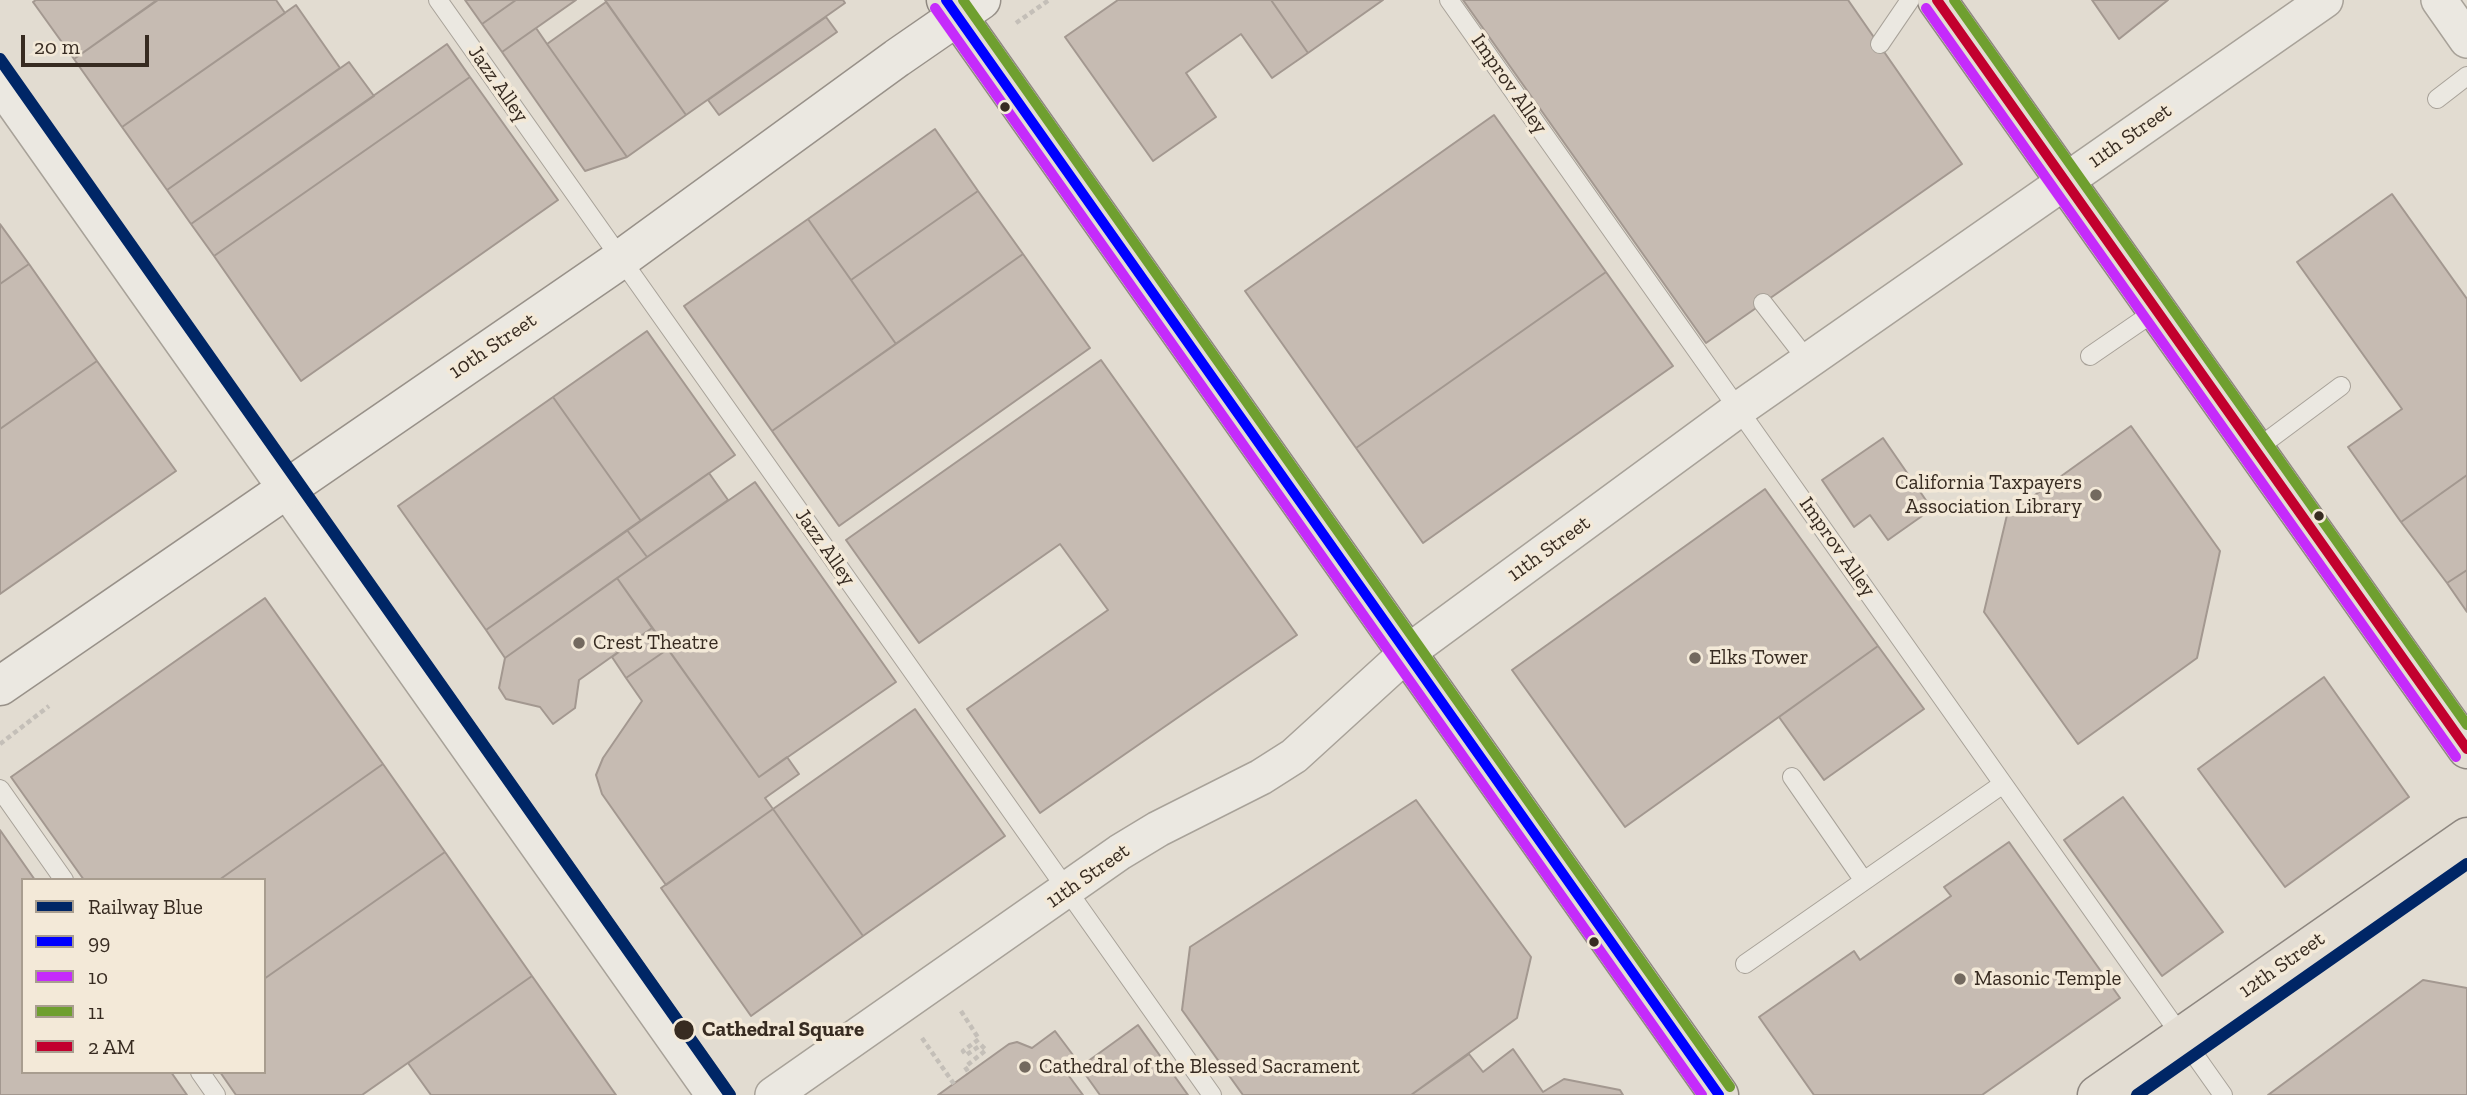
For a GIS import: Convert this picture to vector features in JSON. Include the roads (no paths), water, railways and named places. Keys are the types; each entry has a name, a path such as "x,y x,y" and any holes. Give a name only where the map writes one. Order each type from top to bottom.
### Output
{"main road":[{"path":"1937,0 2467,750"},
{"path":"962,6 1407,653 1718,1095"},
{"name":"12th Street","path":"2097,1095 2467,837"}],"street":[{"name":"11th Street","path":"773,1095 1158,829 1261,777 1294,756 1407,653 1739,409 2325,0"},
{"path":"2440,0 2467,40"},
{"name":"10th Street","path":"0,686 621,259 886,66 962,6"},
{"path":"0,84 714,1095"}],"lane":[{"name":"Jazz Alley","path":"438,0 1212,1095"},
{"name":"Improv Alley","path":"1449,0 2223,1095"},
{"path":"1880,44 1910,0"},
{"path":"2437,99 2467,76"},
{"path":"1763,303 1808,361"},
{"path":"2090,356 2157,310"},
{"path":"2255,450 2341,386"},
{"path":"1792,777 1864,881"},
{"path":"1745,964 2003,784"},
{"path":"0,789 63,878"},
{"path":"201,1074 216,1095"}],"rail line":[{"name":"Blue","path":"0,59 730,1095"},
{"name":"Blue","path":"2137,1095 2467,864"}],"place":[{"name":"California Taxpayers Association Library","path":"2096,495"},
{"name":"Crest Theatre","path":"579,643"},
{"name":"Elks Tower","path":"1695,658"},
{"name":"Masonic Temple","path":"1960,979"},
{"name":"Cathedral Square","path":"684,1030"},
{"name":"Cathedral of the Blessed Sacrament","path":"1025,1067"}]}
